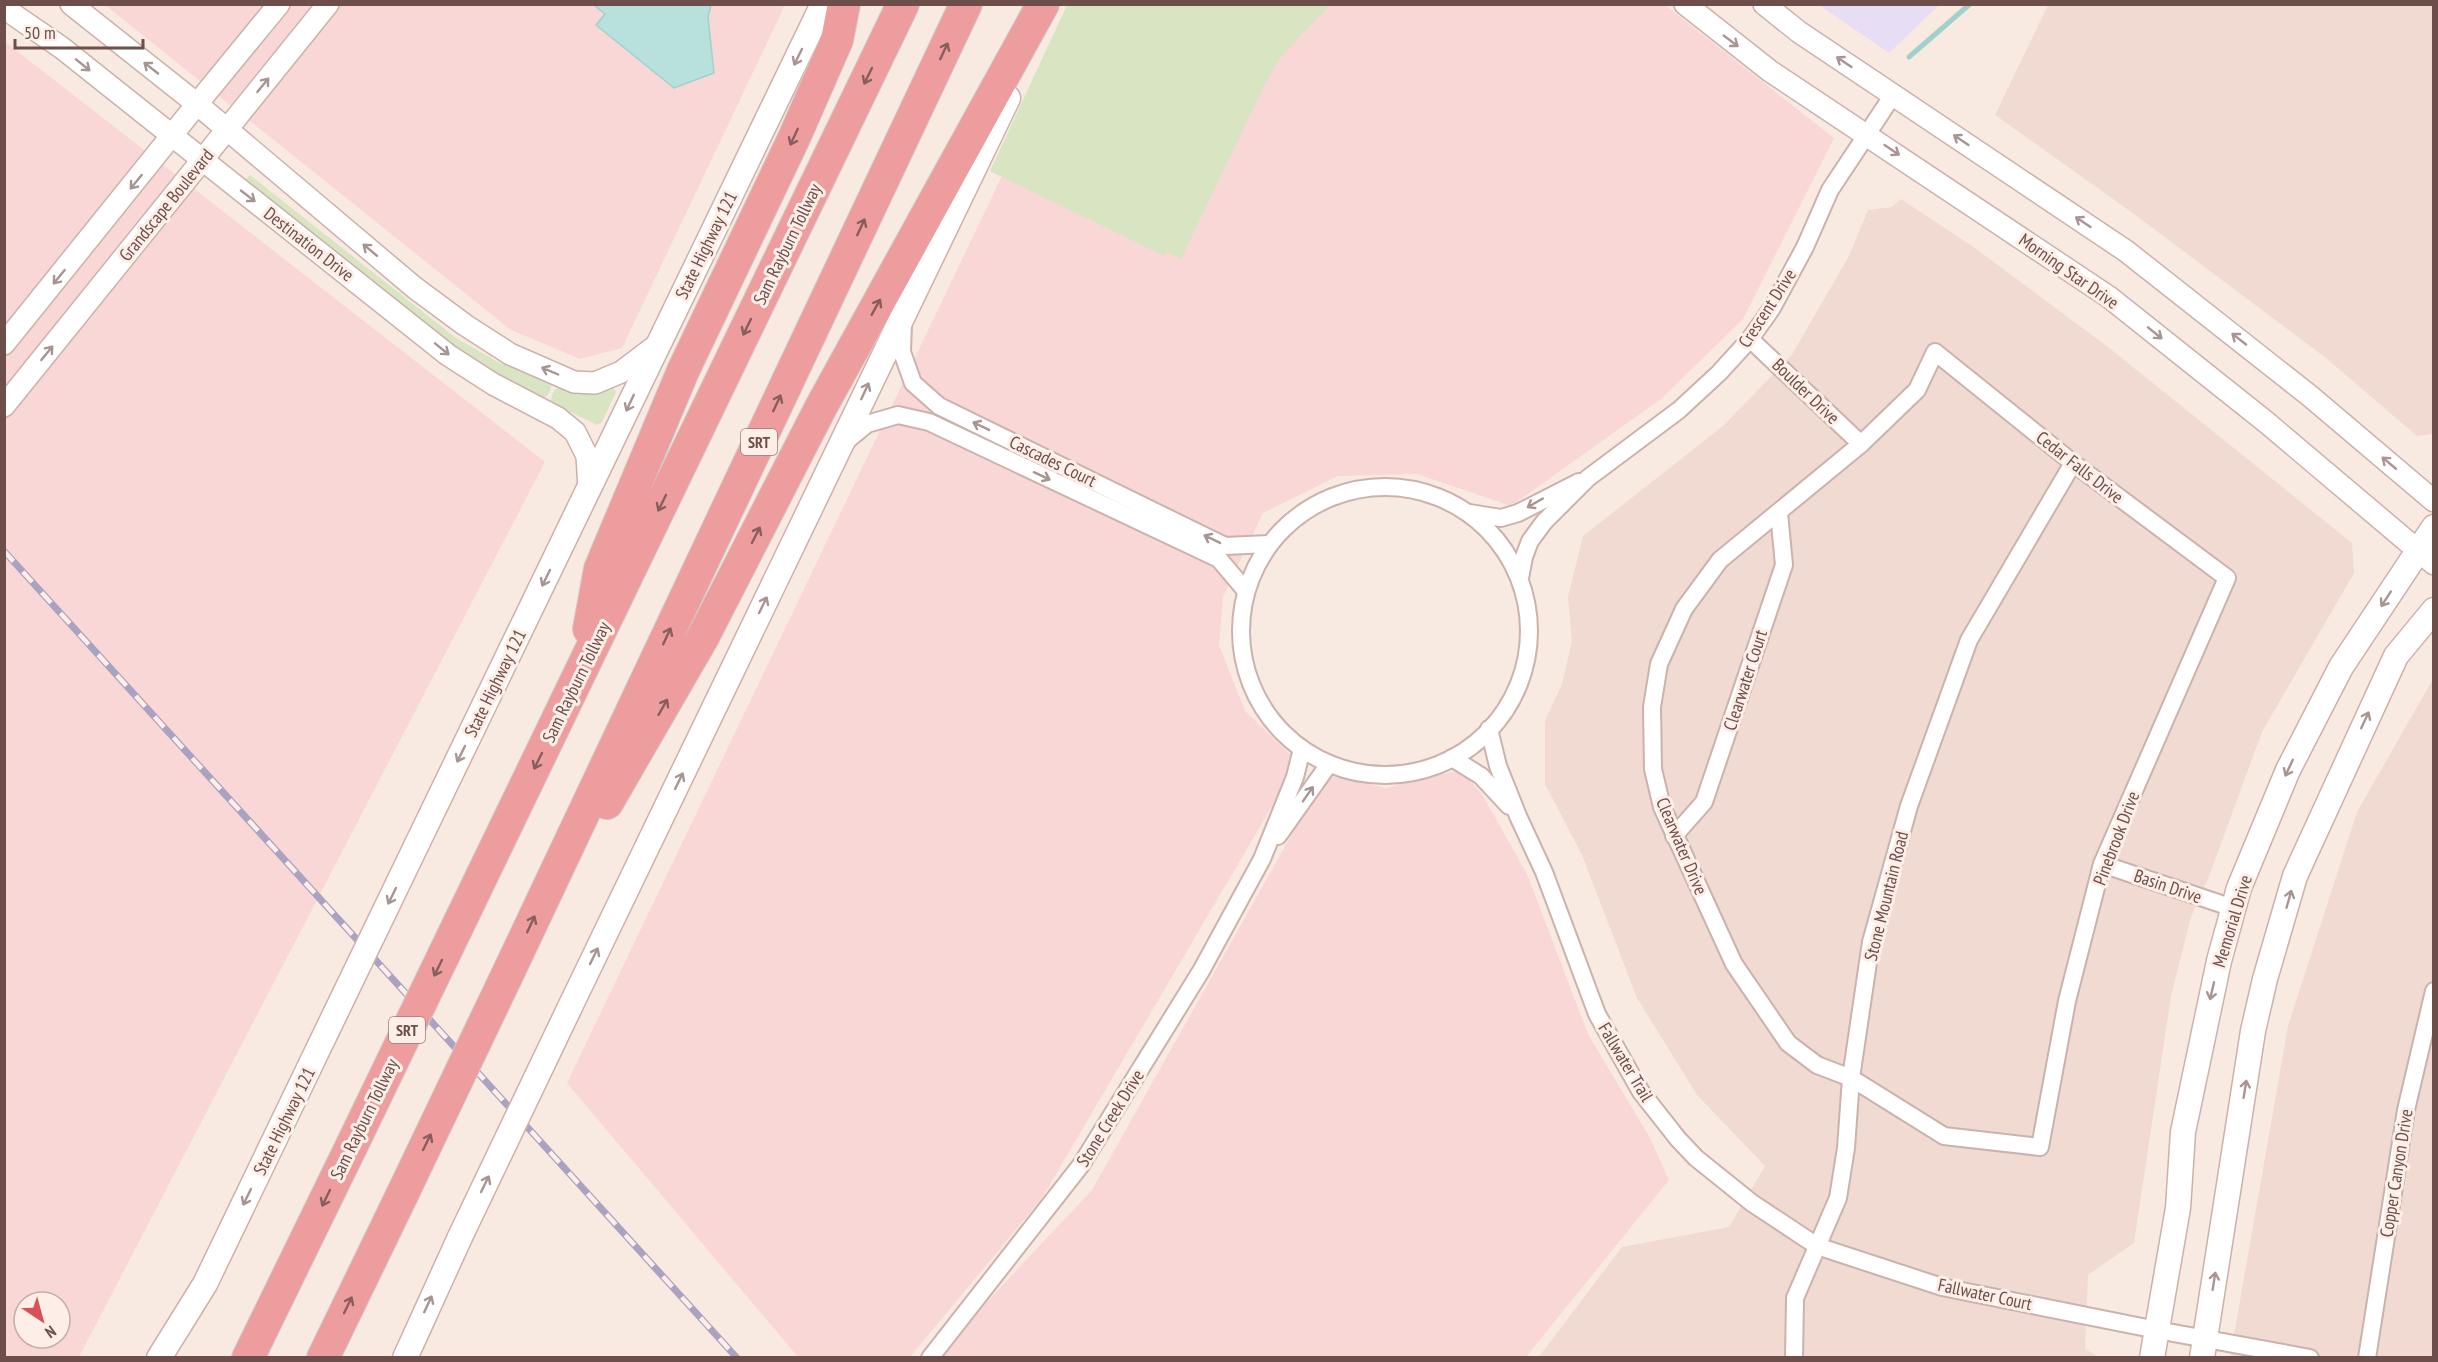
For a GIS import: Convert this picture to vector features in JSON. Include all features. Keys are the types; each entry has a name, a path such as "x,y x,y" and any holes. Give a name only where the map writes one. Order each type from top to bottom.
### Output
{"highway":[{"path":"582,670 600,569 683,371 794,138 837,40 844,4"},
{"name":"Sam Rayburn Tollway","path":"248,1358 903,4"},
{"name":"SRT","path":"323,1358 510,969 966,4"},
{"path":"552,879 617,789 703,637 821,407 1043,4"}],"main road":[{"name":"State Highway 121","path":"159,1358 205,1284 823,4"},
{"path":"405,1358 460,1237 1052,4"},
{"name":"Memorial Drive","path":"2152,1358 2178,1208 2183,1132 2216,971 2233,908 2288,770 2341,667 2426,557 2433,527"},
{"path":"2203,1348 2253,1031 2265,979 2295,876 2396,656 2433,610"}],"street":[{"name":"Destination Drive","path":"71,4 197,104 415,288 465,326 510,354 574,382 595,383 621,372 658,344"},
{"path":"4,344 279,4"},
{"name":"Grandscape Boulevard","path":"8,403 328,4"},
{"name":"Morning Star Drive","path":"1685,4 1770,71 2109,297 2266,422 2426,557"},
{"path":"1764,4 1799,32 2126,251 2310,396 2433,501"},
{"name":"Destination Drive","path":"4,8 62,48 448,355 493,384 558,418 575,432 587,456 589,489"},
{"name":"Crescent Drive","path":"1520,578 1530,541 1544,522 1588,478 1679,410 1719,373 1750,339 1772,308 1805,247 1830,190 1893,95"},
{"name":"Cascades Court","path":"904,309 902,352 913,383 939,406 1226,546 1269,544"},
{"name":"Boulder Drive","path":"1750,339 1861,444"},
{"name":"Clearwater Drive","path":"1935,352 1917,390 1861,444 1720,560 1684,609 1659,664 1652,707 1653,769 1662,807 1674,836 1734,964 1788,1043 1817,1065 1851,1078 1944,1136 2040,1147"},
{"name":"Cedar Falls Drive","path":"1935,352 2073,463 2227,578"},
{"name":"Cascades Court","path":"839,448 867,424 898,415 929,422 1219,559 1246,591"},
{"name":"Stone Mountain Road","path":"1794,1358 1795,1298 1838,1198 1846,1148 1851,1078 1871,942 1909,806 1969,640 2073,463"},
{"name":"Crescent Drive","path":"1470,513 1501,518 1518,513 1588,478"},
{"path":"1386,486 1430,493 1470,513 1502,544 1520,578 1529,614 1528,652 1518,688 1498,721 1471,747 1443,763 1411,773 1378,775 1346,770 1315,759 1289,739 1267,715 1251,687 1242,655 1240,623 1246,591 1256,566 1269,544 1301,513 1342,493 1386,486"},
{"name":"Clearwater Court","path":"1674,836 1704,802 1784,565 1779,513"},
{"name":"Pinebrook Drive","path":"2040,1147 2067,1001 2102,864 2227,578"},
{"name":"Fallwater Trail","path":"1490,729 1498,766 1544,872 1597,1014 1641,1092 1695,1158 1752,1203 1817,1246"},
{"name":"Stone Creek Drive","path":"1262,859 1295,777 1302,749"},
{"name":"Fallwater Trail","path":"1452,758 1481,776 1518,816"},
{"name":"Stone Creek Drive","path":"930,1358 1081,1165 1201,971 1262,859 1329,764"},
{"name":"Basin Drive","path":"2102,864 2233,908"},
{"name":"Copper Canyon Drive","path":"2367,1358 2406,1110 2433,991"},
{"name":"Fallwater Court","path":"1817,1246 1942,1287 2157,1330 2203,1348 2310,1358"}],"shaded area":[{"path":"1939,4 1889,53 1819,5"},
{"path":"105,5 785,5 622,348 580,359 511,330"},
{"path":"1084,5 1665,5 1834,138 1743,319 1661,399 1511,506 1417,474 1338,476 1263,513 1223,597 1219,645 1245,711 1298,762 1042,1198 910,1357 798,1357 567,1083"},
{"path":"2048,5 2433,5 2433,434 2417,436 2326,358 2134,214 1995,115"},
{"path":"4,41 545,462 79,1357 5,1357"},
{"path":"1901,199 1975,248 2108,347 2352,543 2354,573 2262,732 2208,879 2191,917 2171,996 2134,1243 2088,1275 2085,1349 2099,1357 1538,1358 1622,1247 1729,1227 1765,1166 1697,1095 1637,998 1582,855 1545,784 1545,721 1562,684 1572,641 1568,597 1583,536 1723,426 1791,356 1849,256 1868,210 1892,207"},
{"path":"2433,679 2433,1357 2230,1358 2288,1026 2357,812"},
{"path":"1460,770 1482,794 1527,874 1588,1034 1650,1138 1669,1180 1526,1357 934,1358 1092,1190 1325,775 1386,788"}],"green space":[{"path":"1067,5 1330,5 1281,57 1266,82 1181,259 1167,252 1164,256 990,171"},
{"path":"250,175 456,338 498,362 550,381 549,394 542,399 458,351 244,182"},
{"path":"560,386 613,387 616,392 602,422 597,425 552,403 553,393"}],"water":[{"path":"597,4 711,5 708,17 714,73 674,88 596,25 605,14 595,6"}],"waterway":[{"path":"1909,57 1970,4"}],"railway":[{"path":"4,551 737,1358"}]}
